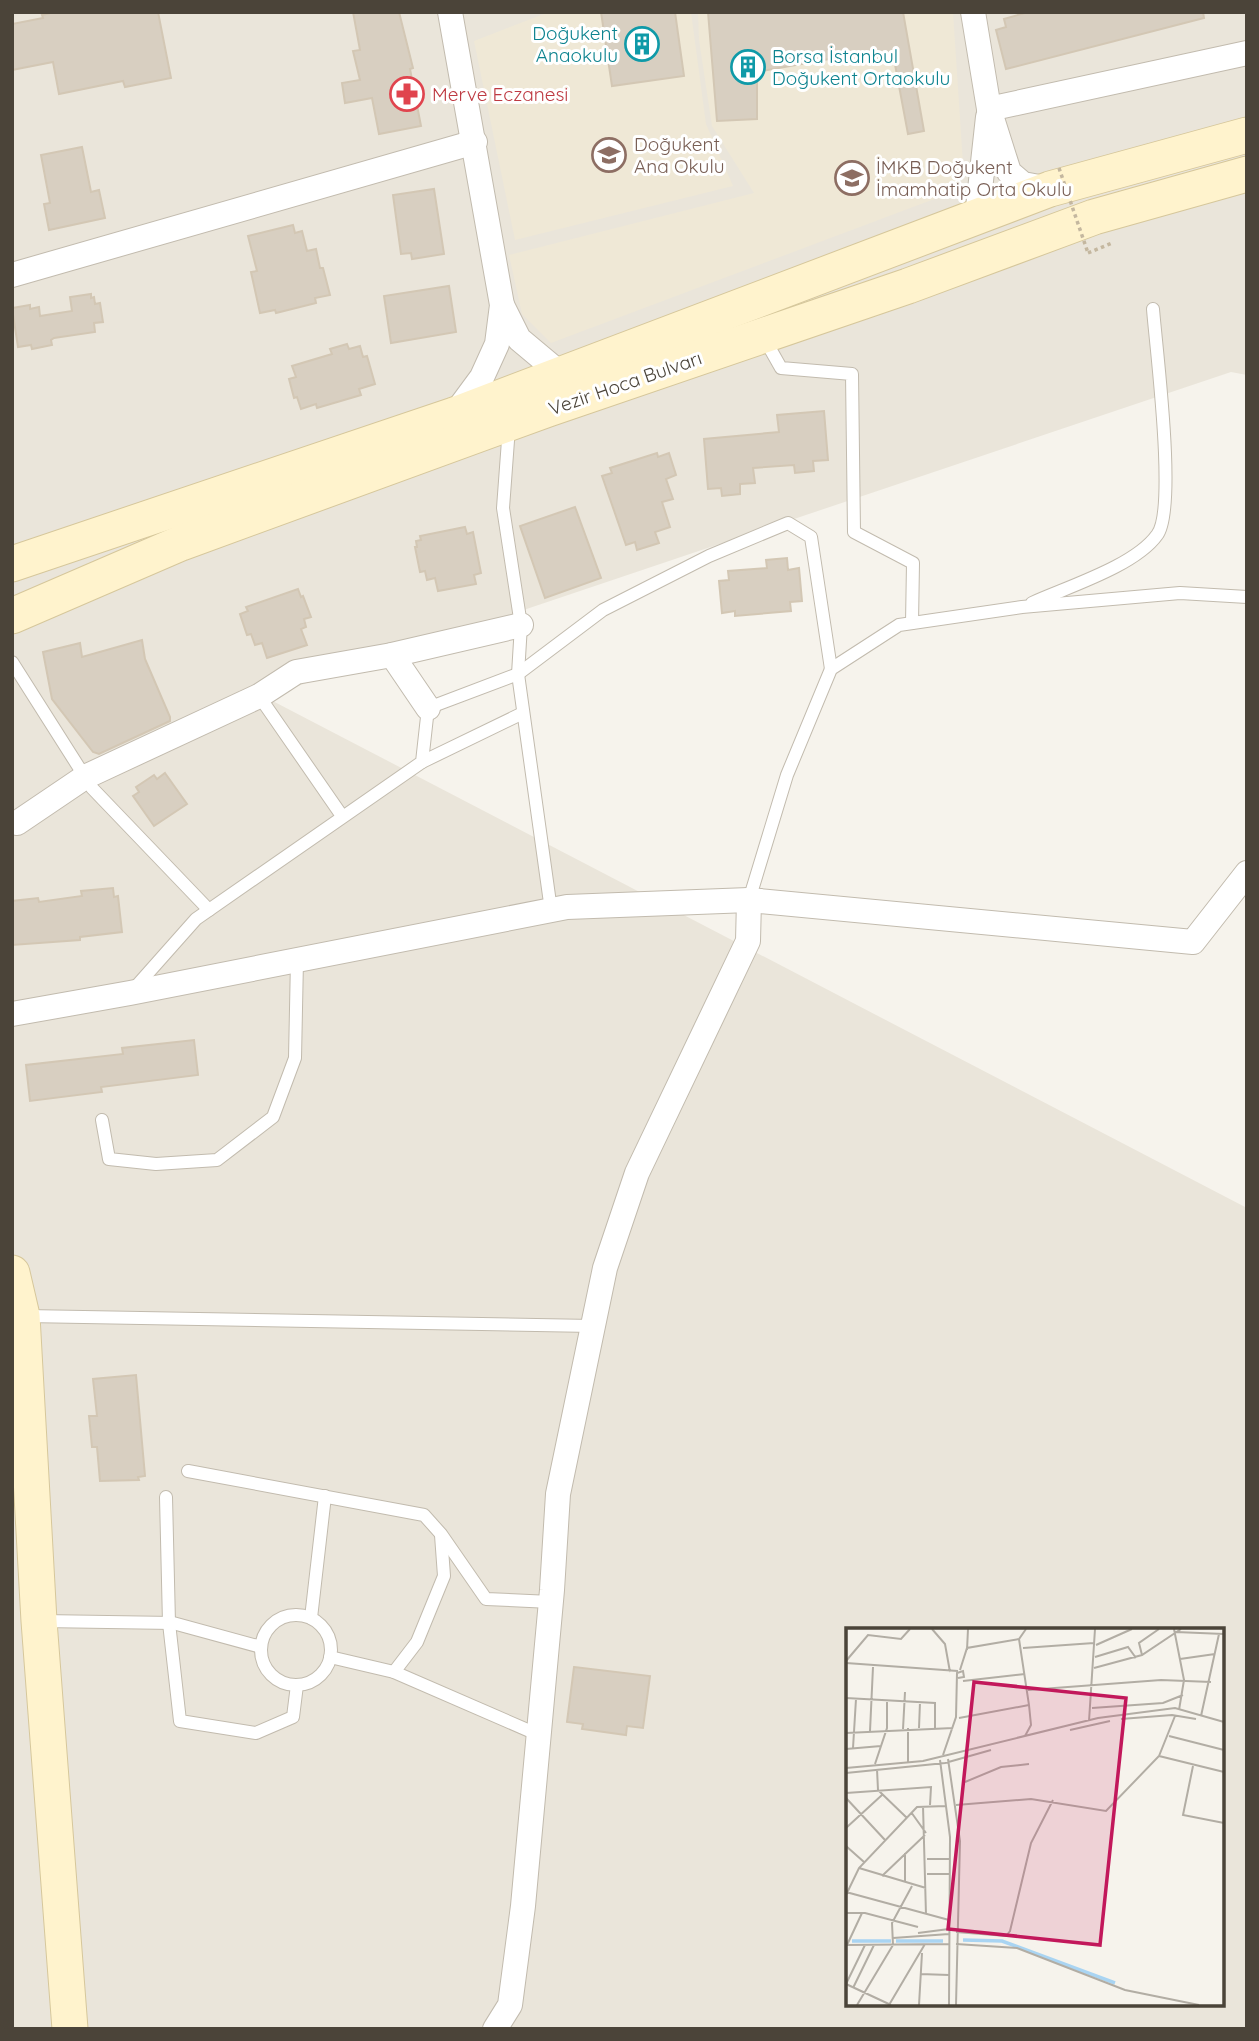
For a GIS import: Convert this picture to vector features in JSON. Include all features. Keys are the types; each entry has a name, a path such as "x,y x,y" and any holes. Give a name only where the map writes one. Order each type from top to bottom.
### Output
{"main road":[{"name":"Vezir Hoca Bulvarı","path":"12,564 454,415 977,217 1055,178 1247,135"},
{"name":"Vezir Hoca Bulvarı","path":"12,616 181,543 509,423 908,286 1094,217 1240,181"},
{"path":"12,1273 22,1316 38,1620 70,2029"}],"street":[{"path":"973,12 989,109 1009,172 1023,184 1055,178"},
{"path":"454,415 482,377 497,344 502,305 457,13"},
{"path":"989,109 1247,53"},
{"path":"977,217 989,109"},
{"path":"12,275 475,142"},
{"path":"502,305 519,339 562,375"},
{"path":"17,823 85,777 259,696 296,672 521,625"},
{"path":"392,654 428,708"},
{"path":"12,1014 567,907 749,900 1193,942 1247,873"},
{"path":"495,2029 510,2005 523,1906 551,1602 558,1494 605,1268 637,1173 748,940 749,900"}],"lane":[{"path":"1022,607 1133,558 1159,534 1167,498 1153,309"},
{"path":"763,335 781,368 852,374 854,533 914,563 912,623"},
{"path":"509,423 503,508 521,625 517,674 551,910"},
{"path":"422,762 428,708 517,674 603,610 709,556 788,523 811,537 831,669 787,775 749,900"},
{"path":"831,669 899,625 1022,607 1180,593 1247,597"},
{"path":"12,662 92,788 209,910"},
{"path":"259,696 342,816"},
{"path":"130,993 196,919 422,762 523,713"},
{"path":"102,1120 109,1159 156,1164 217,1160 273,1117 295,1058 297,960"},
{"path":"22,1316 593,1326"},
{"path":"188,1471 424,1515 441,1534 486,1599 551,1602"},
{"path":"311,1618 325,1496"},
{"path":"166,1497 169,1623 180,1721 256,1733 293,1717 297,1685"},
{"path":"394,1672 418,1643 444,1576 441,1534"},
{"path":"289,1615 311,1618 321,1625 331,1645 330,1657 319,1676 309,1683 297,1685 285,1684 274,1678 261,1658 261,1647 263,1636 270,1626 289,1615"},
{"path":"38,1620 169,1623 261,1647"},
{"path":"330,1657 394,1672 539,1734"}],"path":[{"path":"1055,178 1088,253 1112,243"}],"shaded area":[{"path":"12,12 1247,12 1247,375 1231,372 265,697 1247,1208 1247,2029 12,2029"},
{"name":"Doğukent Ana Okulu","path":"549,12 691,12 706,124 733,186 515,240 474,41"},
{"name":"İMKB Doğukent İmamhatip Orta Okulu","path":"698,12 953,12 963,164 953,192 551,343 522,314 509,255 754,193 712,126 699,40"}],"building":[{"path":"55,12 158,12 171,78 125,87 123,81 59,94 53,62 12,70 12,24 43,18 42,15"},
{"path":"353,12 399,12 413,68 410,69 421,126 379,134 372,98 345,103 342,83 360,80 353,51 360,50"},
{"name":"Doğukent Anaokulu","path":"601,12 675,12 684,76 612,86"},
{"name":"Borsa İstanbul Doğukent Ortaokulu","path":"708,12 903,12 924,131 908,134 894,59 871,63 869,52 757,72 757,119 717,121"},
{"path":"1028,12 1203,12 1204,18 1006,69 996,30 1006,27 1004,19"},
{"path":"82,147 91,192 99,190 105,218 49,230 44,204 50,203 41,155"},
{"path":"434,189 444,254 412,259 411,253 401,254 393,195"},
{"path":"293,225 295,233 302,231 307,251 316,249 330,295 315,298 316,303 276,313 275,310 260,313 251,272 257,271 248,236"},
{"path":"449,286 456,332 391,343 384,296"},
{"path":"91,294 95,304 100,303 103,322 94,323 95,332 54,338 51,340 52,345 32,349 31,345 18,347 12,308 30,305 30,309 39,307 40,316 72,311 70,297"},
{"path":"347,344 349,349 360,346 363,357 367,356 375,384 359,389 361,395 317,408 316,404 301,409 297,397 294,398 289,379 296,377 292,366 332,354 330,349"},
{"path":"824,411 828,460 813,461 814,471 795,473 794,465 753,468 755,483 740,484 740,494 722,496 721,488 708,489 704,439 779,432 777,415"},
{"path":"657,453 658,457 669,453 676,475 666,479 673,499 662,502 670,527 655,532 659,543 637,550 635,542 626,545 602,476 612,473 610,468"},
{"path":"575,507 601,578 545,598 520,526"},
{"path":"465,527 467,534 473,532 481,573 474,575 476,584 438,591 435,578 427,580 425,571 420,572 416,541 421,540 420,536"},
{"path":"787,558 788,570 799,568 802,601 790,602 791,611 735,616 735,611 722,613 719,581 729,580 728,571 767,568 766,560"},
{"path":"298,589 311,617 304,619 306,627 301,629 307,645 267,658 262,643 255,645 251,634 247,635 240,614 248,611 246,607"},
{"path":"142,640 145,659 170,721 99,754 93,752 52,699 43,652 80,643 82,657"},
{"path":"165,773 187,804 154,826 133,796 139,792 136,787 154,775 157,779"},
{"path":"113,888 114,897 118,896 122,932 80,937 80,940 12,945 12,901 38,898 39,902 82,896 81,891"},
{"path":"194,1040 198,1075 101,1087 102,1092 30,1101 26,1065 123,1054 122,1048"},
{"path":"136,1375 145,1476 138,1477 139,1480 100,1481 97,1447 92,1447 89,1416 97,1416 93,1379"},
{"path":"574,1667 650,1676 643,1728 627,1726 626,1735 582,1729 583,1724 567,1722"}],"place":[{"name":"Doğukent Anaokulu","path":"642,44"},
{"name":"Borsa İstanbul Doğukent Ortaokulu","path":"748,67"},
{"name":"Merve Eczanesi","path":"407,94"},
{"name":"Doğukent Ana Okulu","path":"609,155"},
{"name":"İMKB Doğukent İmamhatip Orta Okulu","path":"852,178"}]}
